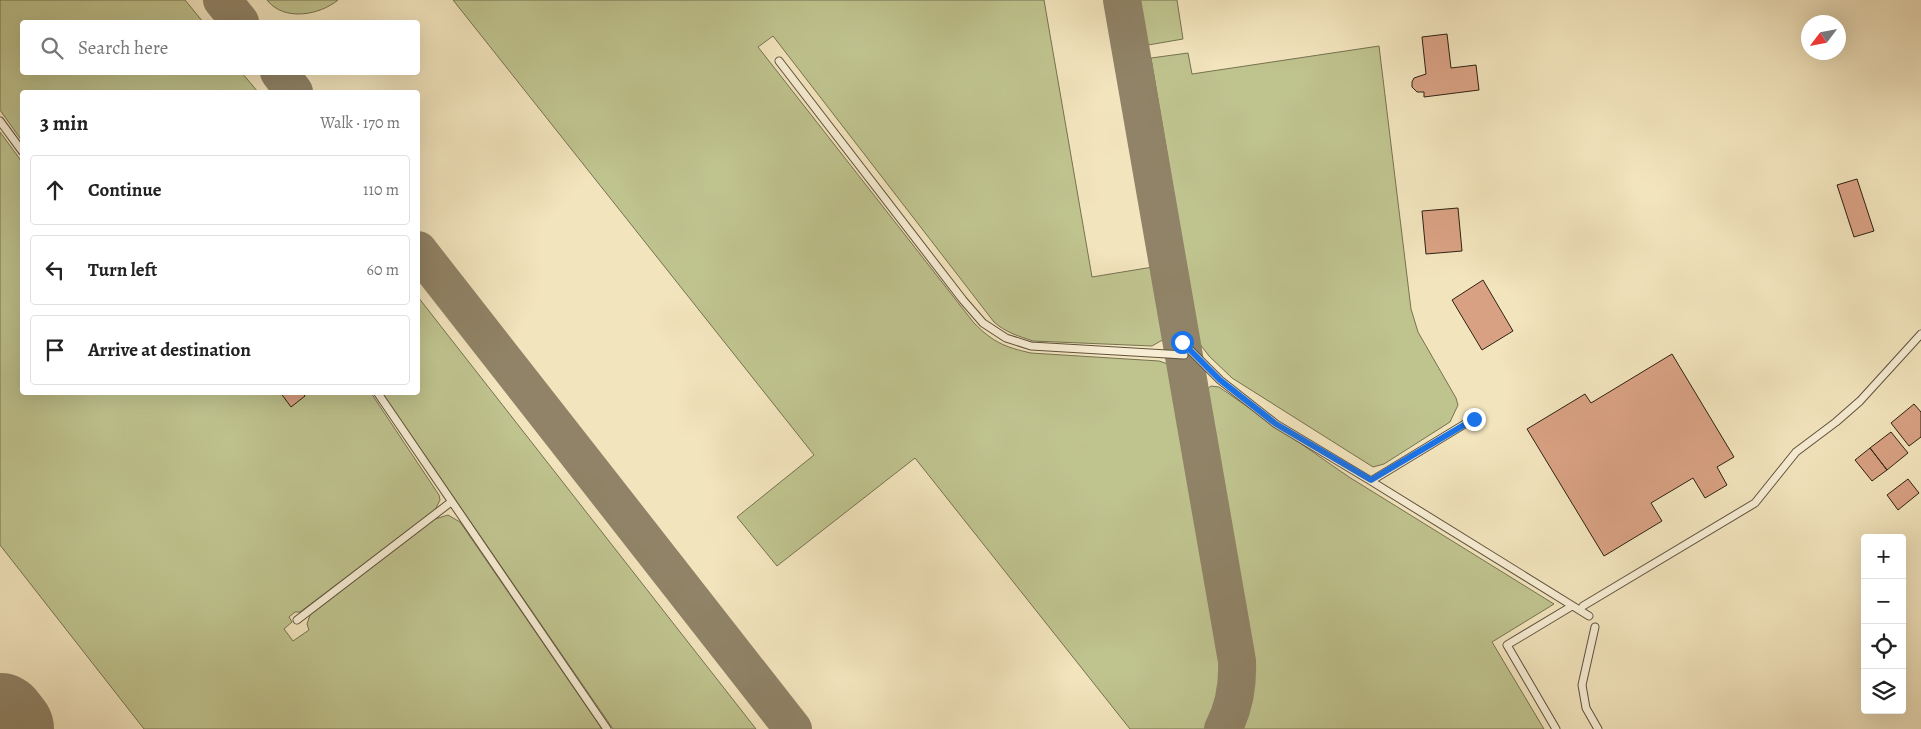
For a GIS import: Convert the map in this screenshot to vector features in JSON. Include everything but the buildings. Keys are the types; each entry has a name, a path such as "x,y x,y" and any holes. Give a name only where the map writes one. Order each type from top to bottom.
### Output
{"lane":[{"path":"779,61 983,323 1006,338 1032,346 1184,355"},
{"path":"0,121 20,148"},
{"path":"1583,606 1755,503 1796,452 1860,401 1921,334"},
{"path":"1182,342 1220,380 1276,424 1371,480 1589,616"},
{"path":"379,395 608,729"},
{"path":"1371,480 1474,419"},
{"path":"297,620 451,502"},
{"path":"1556,729 1507,645 1572,606"},
{"path":"1595,627 1582,686 1586,708 1598,729"}],"green space":[{"path":"0,0 185,0 201,20 20,20 20,75 244,75 256,90 20,90 20,138 0,110"},
{"path":"267,0 338,0 322,9 302,14 292,14 274,7"},
{"path":"453,0 1044,0 1092,277 1153,267 1166,338 1152,346 1033,341 1012,333 994,322 773,36 758,47 974,323 987,335 1006,346 1031,353 1159,361 1171,365 1194,498 1202,497 1230,659 1228,695 1216,729 1130,729 915,458 777,566 737,517 814,455"},
{"path":"1140,0 1177,0 1183,39 1148,45"},
{"path":"1379,46 1411,309 1418,332 1456,398 1458,405 1450,422 1384,464 1373,467 1232,378 1209,356 1199,343 1151,58 1188,53 1192,74"},
{"path":"0,132 20,159 20,395 372,395 439,495 440,500 435,510 300,612 295,612 289,617 292,622 284,629 293,641 309,630 307,624 310,615 435,519 448,515 460,522 602,729 144,729 0,545"},
{"path":"420,300 756,729 613,729 383,395 420,395"},
{"path":"1211,386 1219,387 1349,477 1554,604 1492,642 1544,729 1230,729 1242,695 1244,662 1215,495 1223,492 1205,391"}],"taxiway":[{"path":"222,0 238,20"},
{"path":"1122,0 1237,661 1234,696 1230,713 1223,729"},
{"path":"281,75 292,90"},
{"path":"420,253 793,729"}],"runway":[{"path":"0,720 7,729"}],"route":[{"path":"1182,342 1220,380 1276,424 1371,480 1474,419"}]}
